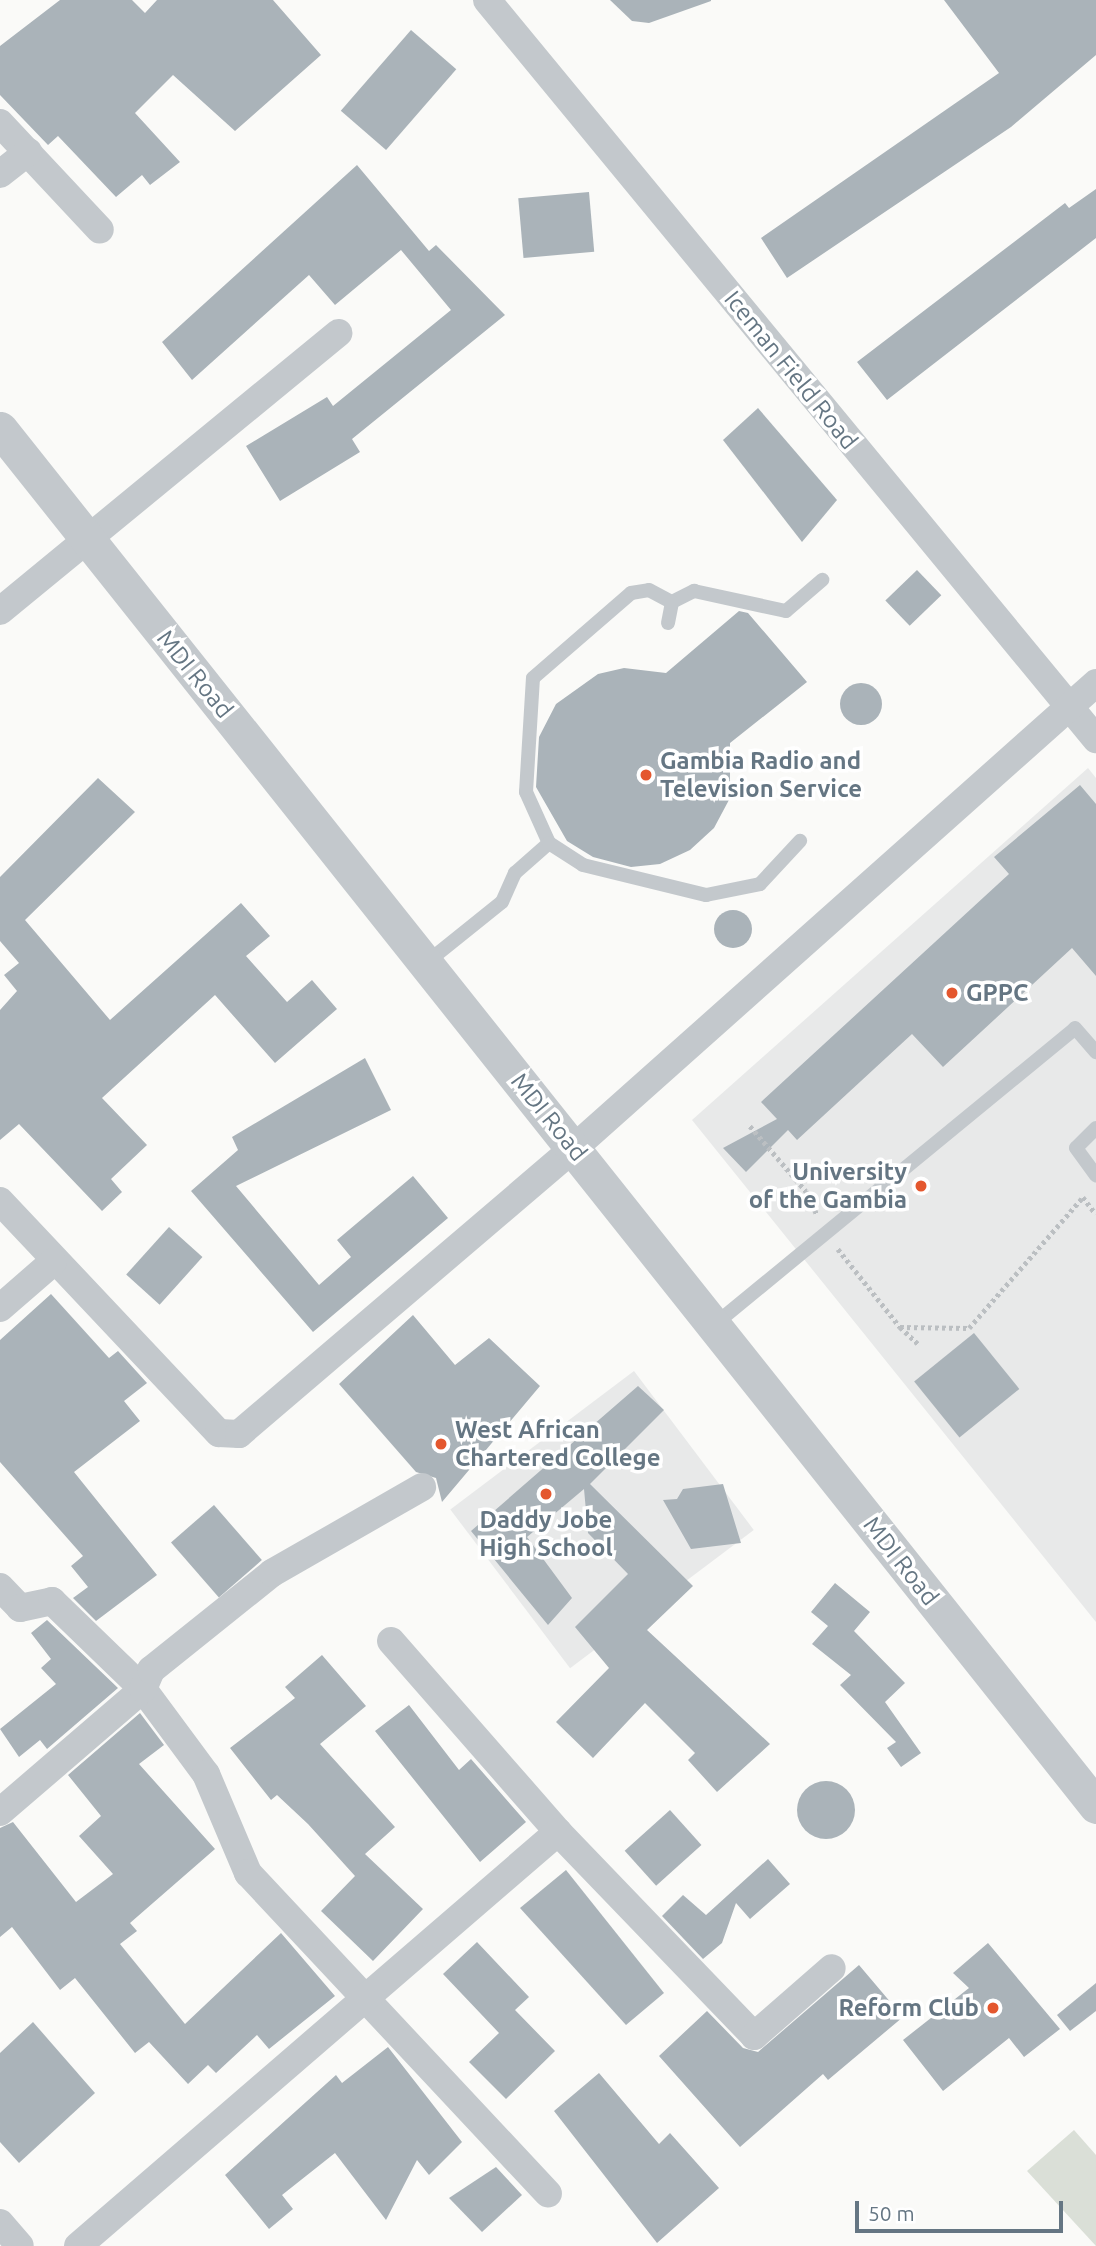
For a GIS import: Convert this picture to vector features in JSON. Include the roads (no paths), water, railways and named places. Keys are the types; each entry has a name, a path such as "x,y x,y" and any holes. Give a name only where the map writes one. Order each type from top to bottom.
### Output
{"street":[{"name":"Iceman Field Road","path":"487,0 1067,708 1096,739"},
{"path":"0,123 100,230"},
{"path":"0,174 27,152"},
{"path":"0,611 85,536 339,333"},
{"name":"MDI Road","path":"0,429 1096,1806"},
{"path":"0,1201 52,1262 219,1433 239,1434 574,1148 1096,682"},
{"path":"0,1308 52,1262"},
{"path":"0,1812 143,1689 151,1670 272,1573 422,1487"},
{"path":"0,1587 20,1608 52,1601 143,1689 206,1774 248,1873 548,2194"},
{"path":"391,1642 558,1832 754,2036 832,1968"},
{"path":"78,2246 368,2002 558,1832"},
{"path":"0,2223 20,2246"}],"lane":[{"path":"672,602 694,591 786,611 822,580"},
{"path":"672,602 649,590 631,593 533,678 526,792 549,843 583,865 706,895 760,884 800,841"},
{"path":"668,623 672,602"},
{"path":"426,963 502,902 514,873 549,843"},
{"path":"714,1325 1075,1028 1096,1052"},
{"path":"1096,1128 1076,1148 1096,1176"}],"place":[{"name":"Gambia Radio and Television Service","path":"646,775"},
{"name":"GPPC","path":"952,993"},
{"name":"University of the Gambia","path":"921,1186"},
{"name":"West African Chartered College","path":"441,1444"},
{"name":"Daddy Jobe High School","path":"546,1494"},
{"name":"Reform Club","path":"993,2008"}]}
